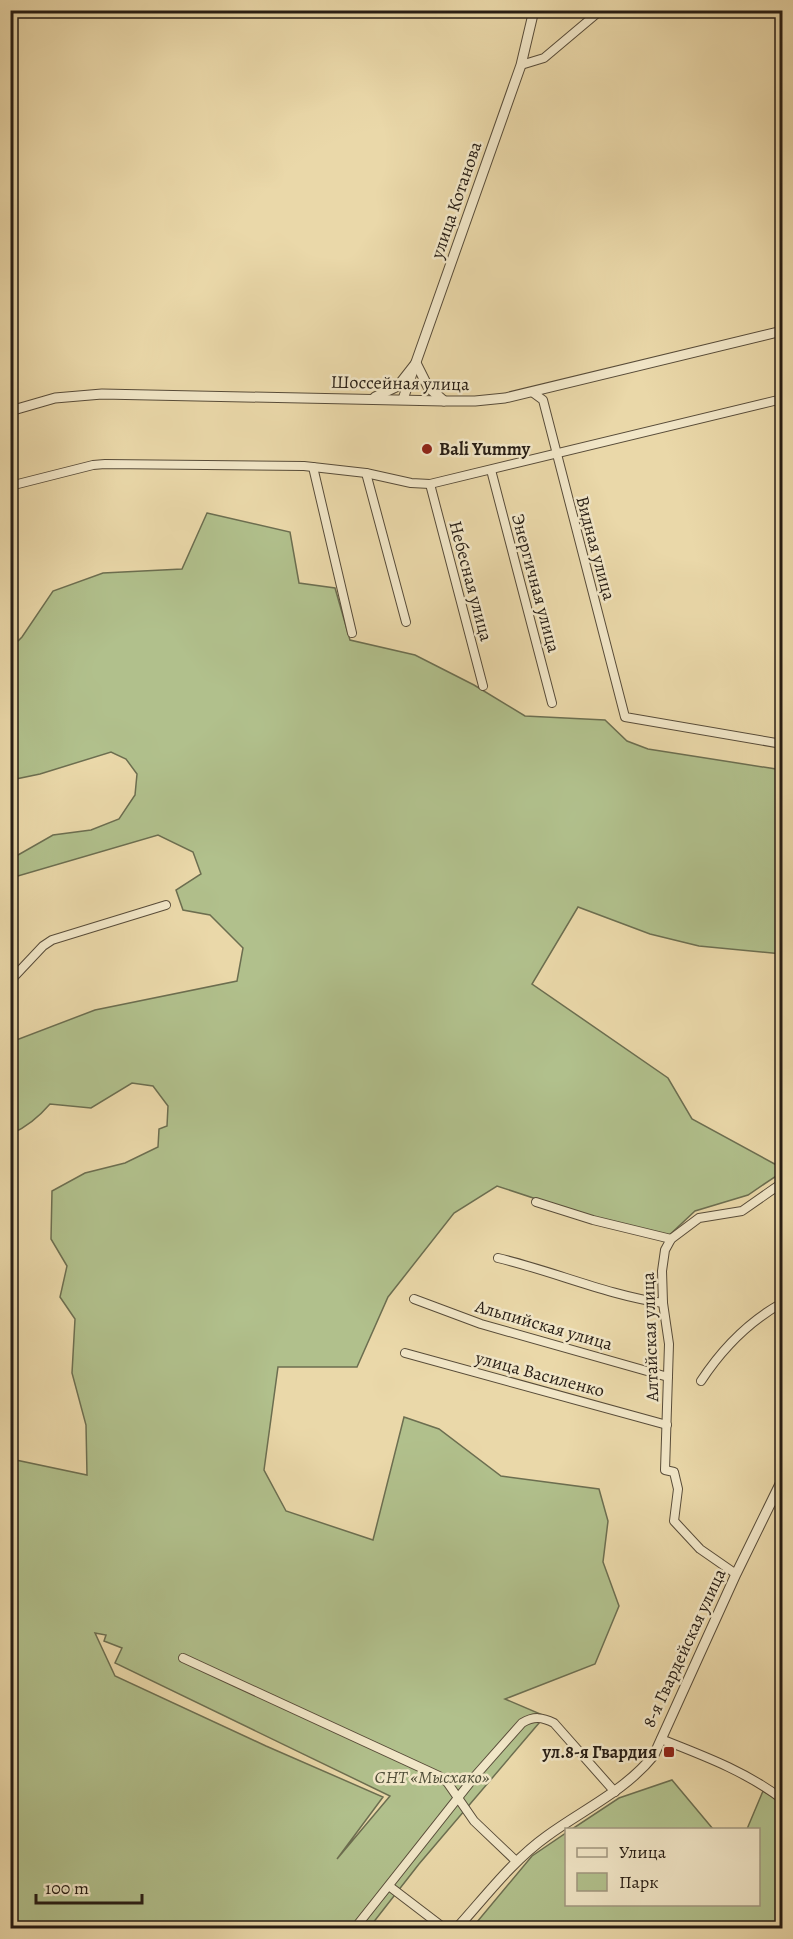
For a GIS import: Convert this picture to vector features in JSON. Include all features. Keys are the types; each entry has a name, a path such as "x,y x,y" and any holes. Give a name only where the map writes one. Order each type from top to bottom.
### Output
{"street":[{"name":"улица Котанова","path":"403,399 521,65 534,10"},
{"path":"521,65 537,61 550,54 601,10"},
{"name":"Шоссейная улица","path":"10,411 55,398 102,394 475,401 531,392 783,331"},
{"path":"371,398 398,386 416,363 428,387 444,401"},
{"name":"Видная улица","path":"531,392 543,400 625,717 783,744"},
{"path":"10,486 105,464 312,467 430,484 783,399"},
{"path":"312,467 352,633"},
{"name":"Энергичная улица","path":"491,471 552,703"},
{"path":"366,473 406,622"},
{"name":"Небесная улица","path":"430,484 483,686"},
{"path":"10,981 43,946 52,940 166,905"},
{"path":"536,1202 593,1220 671,1239 699,1218 742,1211 783,1183"},
{"name":"Алтайская улица","path":"671,1239 662,1260 663,1303 668,1336 665,1470 674,1472 678,1489 674,1521 700,1549 736,1574"},
{"path":"498,1258 536,1267 638,1299 663,1303"},
{"name":"Альпийская улица","path":"414,1299 481,1324 668,1377"},
{"path":"701,1381 714,1361 744,1329 783,1303"},
{"name":"улица Василенко","path":"405,1353 667,1425"},
{"name":"8-я Гвардейская улица","path":"458,1929 516,1861 549,1835 615,1792 642,1770 654,1755 736,1574 783,1480"},
{"path":"773,1500 783,1505"},
{"path":"183,1658 439,1776 447,1782 474,1821 516,1861"},
{"path":"355,1929 476,1775 522,1723 538,1717 554,1723 615,1792"},
{"path":"661,1739 728,1765 750,1776 783,1799"},
{"path":"389,1886 444,1929"}],"green space":[{"name":"СНТ «Мысхако»","path":"207,513 290,532 299,583 335,588 350,640 415,655 474,685 525,716 605,720 627,741 648,749 782,770 782,954 699,946 650,934 578,907 532,984 668,1078 692,1119 782,1168 782,1172 748,1195 695,1211 663,1241 497,1186 454,1213 388,1297 357,1367 278,1367 264,1470 286,1511 373,1540 404,1417 439,1429 501,1476 599,1489 608,1521 603,1562 619,1606 595,1664 505,1699 545,1716 419,1864 369,1928 11,1928 11,1459 87,1475 86,1425 72,1373 75,1319 60,1297 67,1266 51,1239 52,1191 85,1173 125,1163 158,1147 159,1129 167,1126 168,1106 153,1086 132,1083 91,1108 50,1104 32,1122 11,1134 11,1042 95,1010 237,981 243,948 210,915 183,910 176,890 201,874 193,852 158,835 11,878 11,859 53,835 91,830 119,819 135,795 137,774 126,759 111,752 40,774 11,780 11,648 22,637 53,591 103,573 182,569","holes":["95,1633 106,1635 104,1641 122,1648 115,1663 390,1796 337,1859 383,1797 115,1676"]},
{"path":"672,1780 712,1828 574,1828 619,1798"},
{"path":"763,1791 782,1802 782,1928 472,1928 532,1856 565,1834 565,1906 760,1906 760,1828 747,1828"}],"place":[{"name":"Bali Yummy","path":"427,449"},
{"name":"ул.8-я Гвардия","path":"669,1752"}]}
